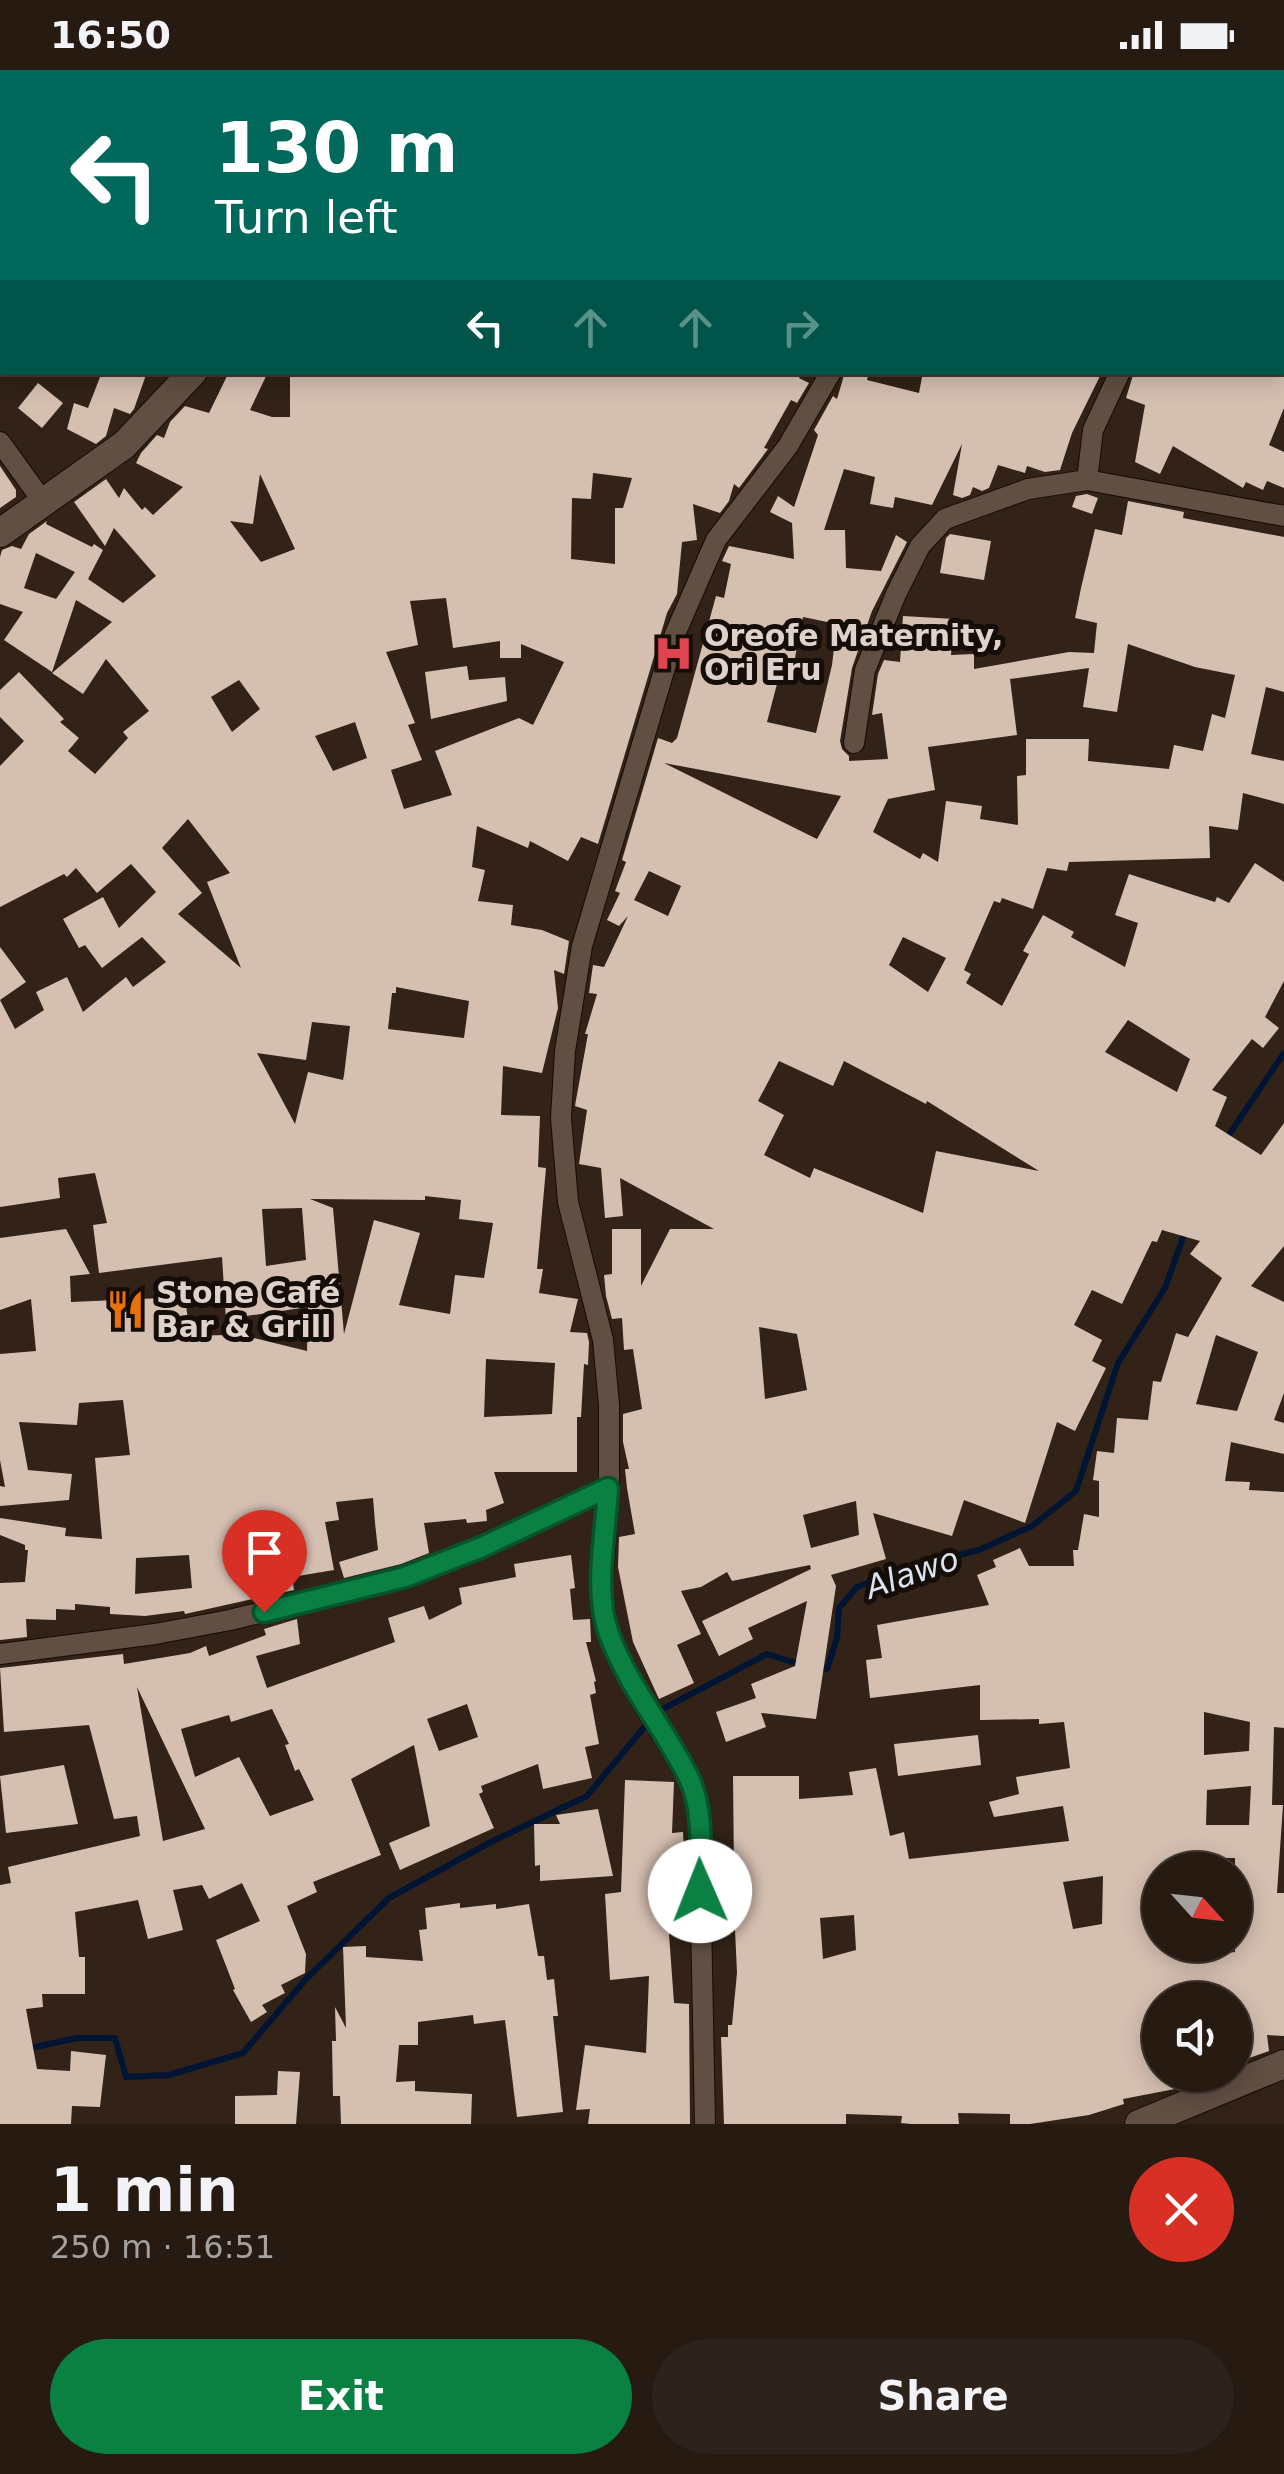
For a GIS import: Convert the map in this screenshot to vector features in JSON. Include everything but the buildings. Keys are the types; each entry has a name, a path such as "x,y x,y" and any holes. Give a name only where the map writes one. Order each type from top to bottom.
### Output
{"main road":[{"path":"0,533 124,446 190,375"},
{"path":"1138,2124 1284,2064"}],"street":[{"path":"705,2124 699,1813 689,1778 644,1706 608,1632 602,1588 609,1405 604,1340 568,1202 561,1118 564,1051 582,946 674,634 716,540 788,446 829,375"},
{"path":"1087,480 1093,430 1119,375"},
{"path":"0,442 44,502"},
{"path":"854,743 865,670 920,546 945,519 1028,489 1087,480 1284,516"},
{"path":"0,1654 230,1620 405,1577 482,1547 608,1488"}],"waterway":[{"name":"Alawo","path":"1226,1139 1284,1053"},
{"name":"Alawo","path":"820,1668 827,1669 837,1638 839,1608 857,1587 902,1569 979,1550 1032,1526 1076,1491 1118,1363 1165,1288 1185,1232"},
{"name":"Alawo","path":"26,2049 77,2038 115,2038 126,2077 169,2075 243,2053 306,1979 389,1898 489,1843 587,1796 657,1712 767,1654 802,1665"}],"place":[{"name":"Oreofe Maternity, Ori Eru","path":"674,653"},
{"name":"Stone Café Bar & Grill","path":"126,1310"}],"route":[{"path":"264,1612 405,1577 482,1547 608,1488 602,1588 608,1632 644,1706 689,1778 699,1813 700,1891"}]}
